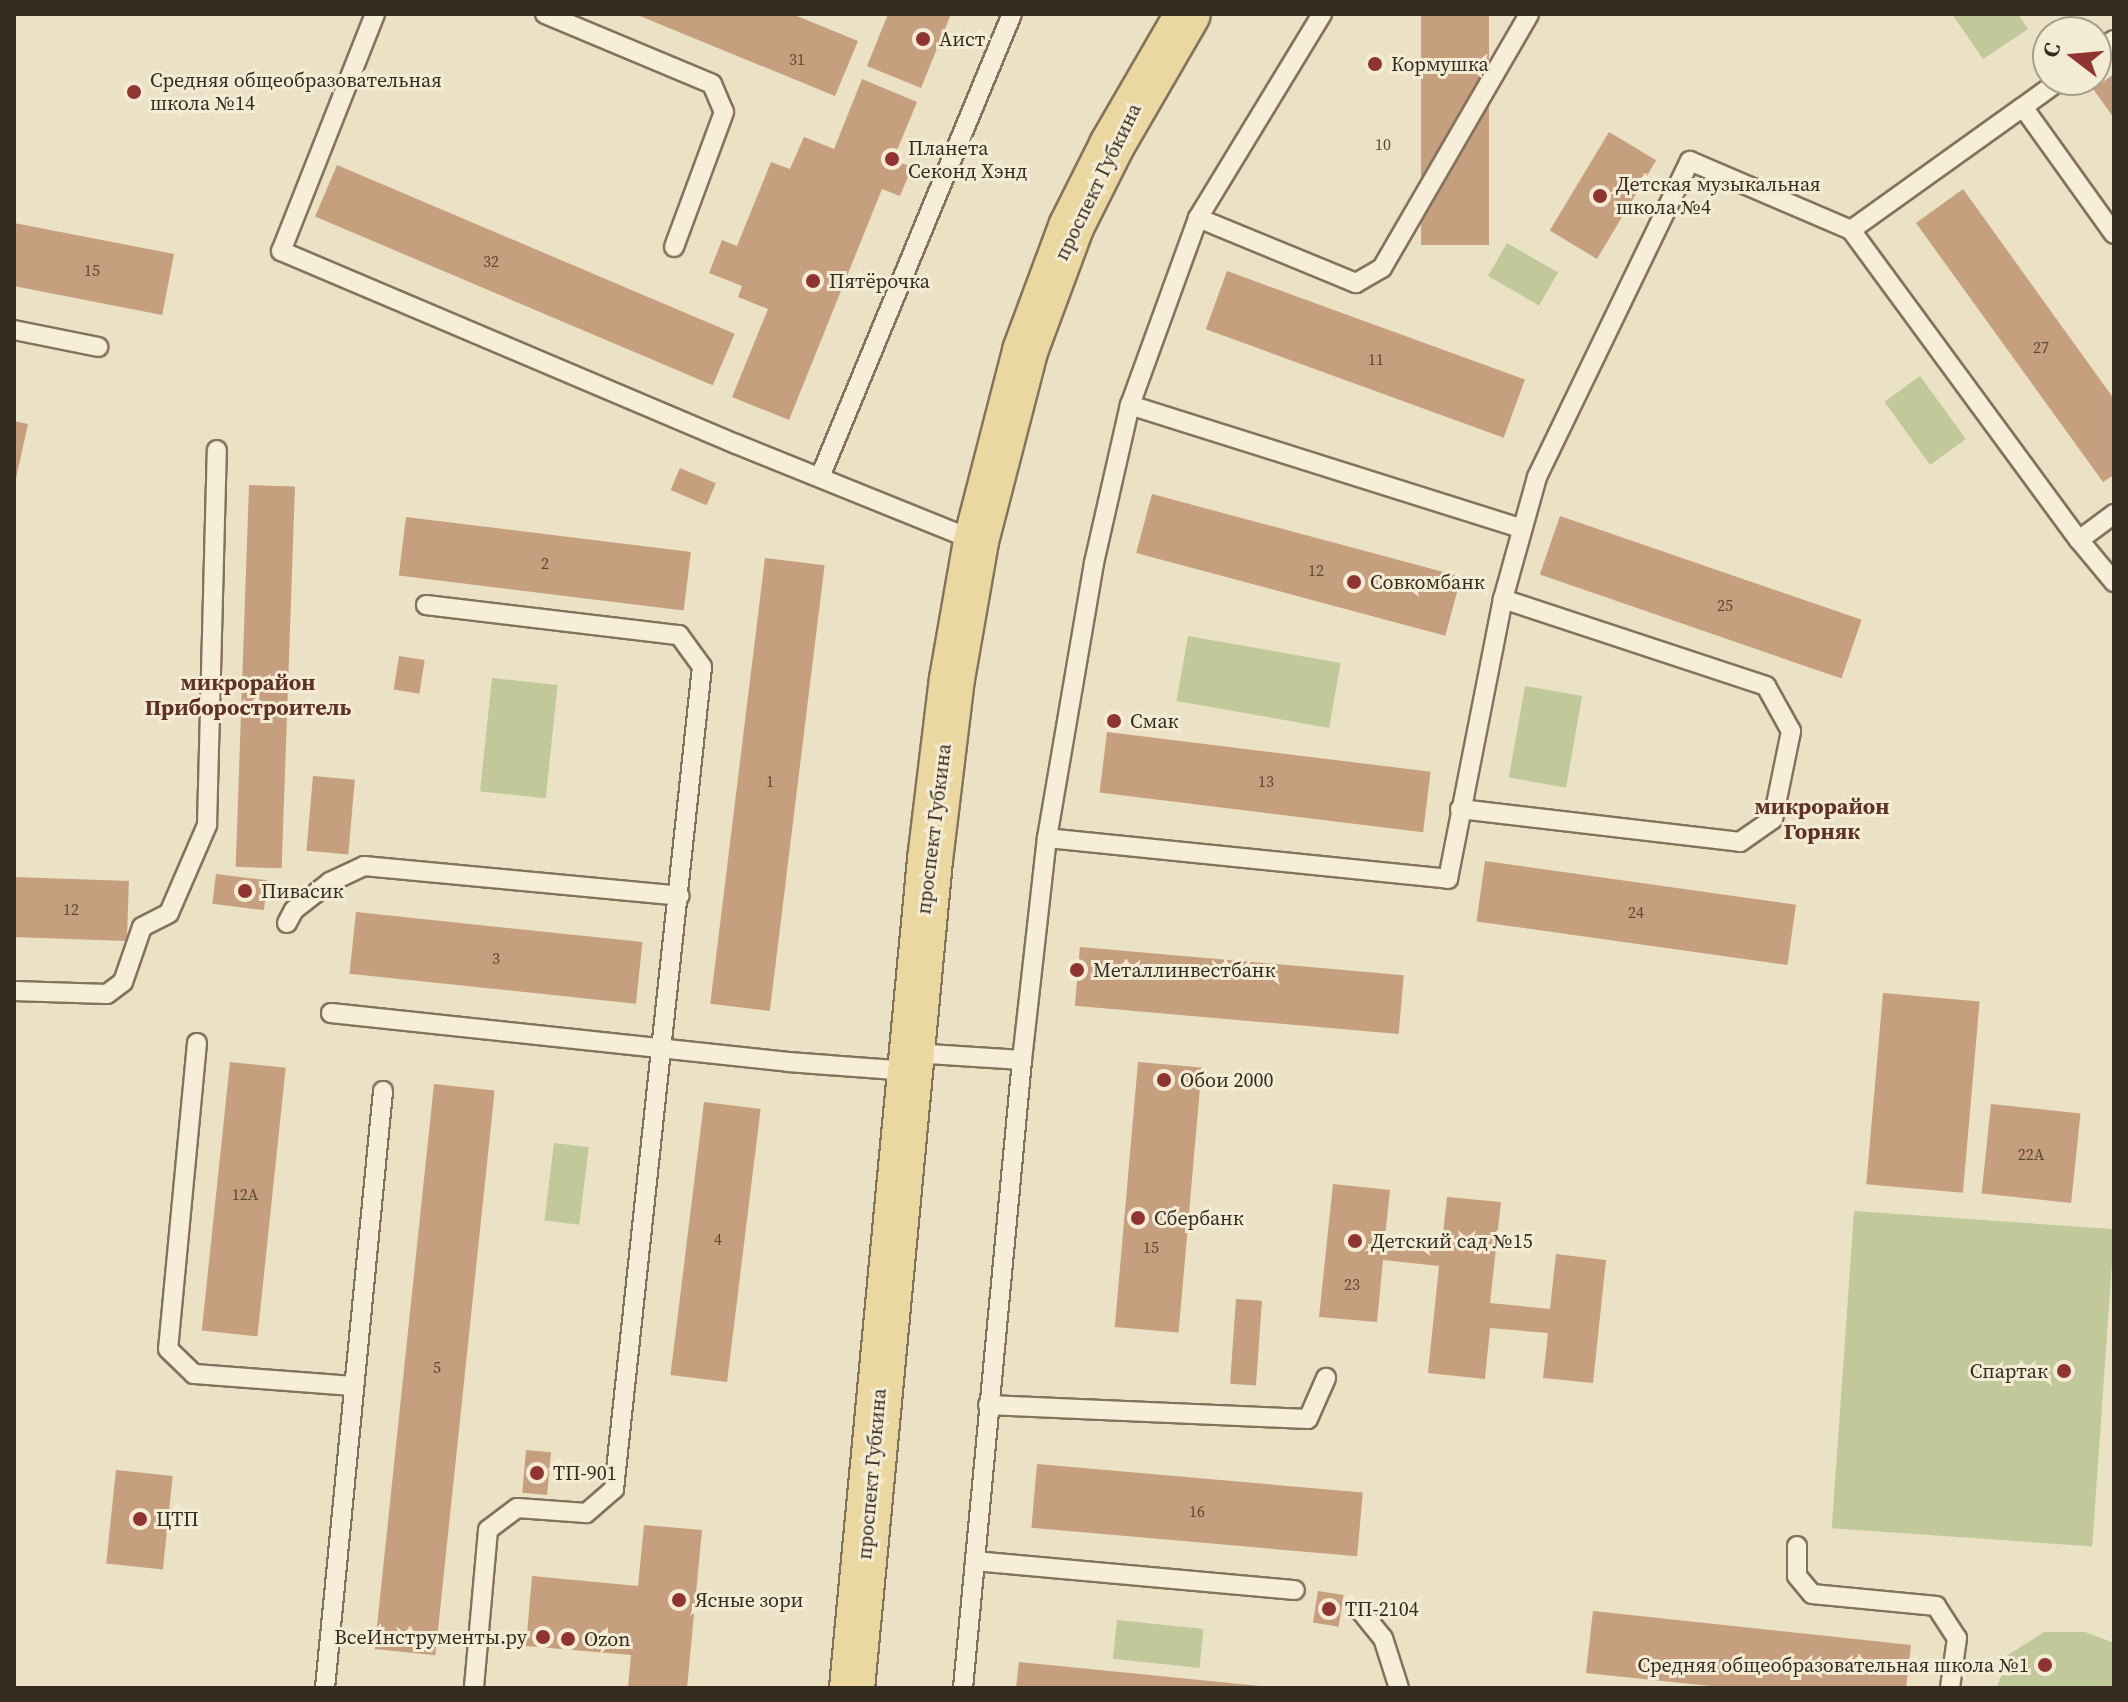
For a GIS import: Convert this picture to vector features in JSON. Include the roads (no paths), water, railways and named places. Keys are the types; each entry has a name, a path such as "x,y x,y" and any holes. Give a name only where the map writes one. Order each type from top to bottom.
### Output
{"main road":[{"name":"проспект Губкина","path":"852,1688 910,1062 952,679 976,541 1025,351 1071,227 1112,145 1188,14"}],"lane":[{"path":"375,14 281,251 976,541"},
{"path":"545,14 712,84 724,112 674,247"},
{"path":"820,477 1012,14"},
{"path":"963,1688 1022,1060 1047,838 1094,563 1130,405 1198,218 1322,14"},
{"path":"1198,218 1356,283 1382,268 1529,14"},
{"path":"1851,230 2038,96"},
{"path":"2023,107 2114,234"},
{"path":"1047,838 1448,879 1503,599 1537,477 1690,161 1851,230 2079,540 2114,582"},
{"path":"14,330 98,347"},
{"path":"1130,405 1521,528"},
{"path":"14,991 107,994 123,982 142,927 169,913 207,825 217,450"},
{"path":"2079,540 2114,514"},
{"path":"1460,809 1740,842 1773,819 1791,731 1766,686 1503,599"},
{"path":"426,605 679,635 702,667 680,896 614,1489 586,1513 517,1508 488,1530 474,1688"},
{"path":"287,923 294,910 330,882 364,866 680,896"},
{"path":"331,1013 788,1062 1022,1060"},
{"path":"197,1043 168,1349 194,1374 354,1386"},
{"path":"325,1688 383,1091"},
{"path":"988,1405 1308,1419 1326,1378"},
{"path":"1797,1546 1797,1576 1812,1594 1936,1606 1957,1638 1950,1688"},
{"path":"975,1561 1295,1590"},
{"path":"1360,1610 1383,1638 1399,1688"}],"place":[{"name":"Аист","path":"923,39"},
{"name":"Кормушка","path":"1375,64"},
{"name":"Средняя общеобразовательная школа №14","path":"134,92"},
{"name":"Планета Секонд Хэнд","path":"892,159"},
{"name":"Детская музыкальная школа №4","path":"1600,196"},
{"name":"Пятёрочка","path":"813,281"},
{"name":"Совкомбанк","path":"1354,582"},
{"name":"Смак","path":"1114,721"},
{"name":"Пивасик","path":"245,891"},
{"name":"Металлинвестбанк","path":"1077,970"},
{"name":"Обои 2000","path":"1164,1080"},
{"name":"Сбербанк","path":"1138,1218"},
{"name":"Детский сад №15","path":"1355,1241"},
{"name":"Спартак","path":"2064,1371"},
{"name":"ТП-901","path":"537,1473"},
{"name":"ЦТП","path":"140,1519"},
{"name":"Ясные зори","path":"679,1600"},
{"name":"ТП-2104","path":"1329,1609"},
{"name":"ВсеИнструменты.ру","path":"543,1637"},
{"name":"Ozon","path":"568,1639"},
{"name":"Средняя общеобразовательная школа №1","path":"2045,1665"}],"district":[{"name":"микрорайон Приборостроитель","path":"248,694"},
{"name":"микрорайон Горняк","path":"1822,818"}]}
